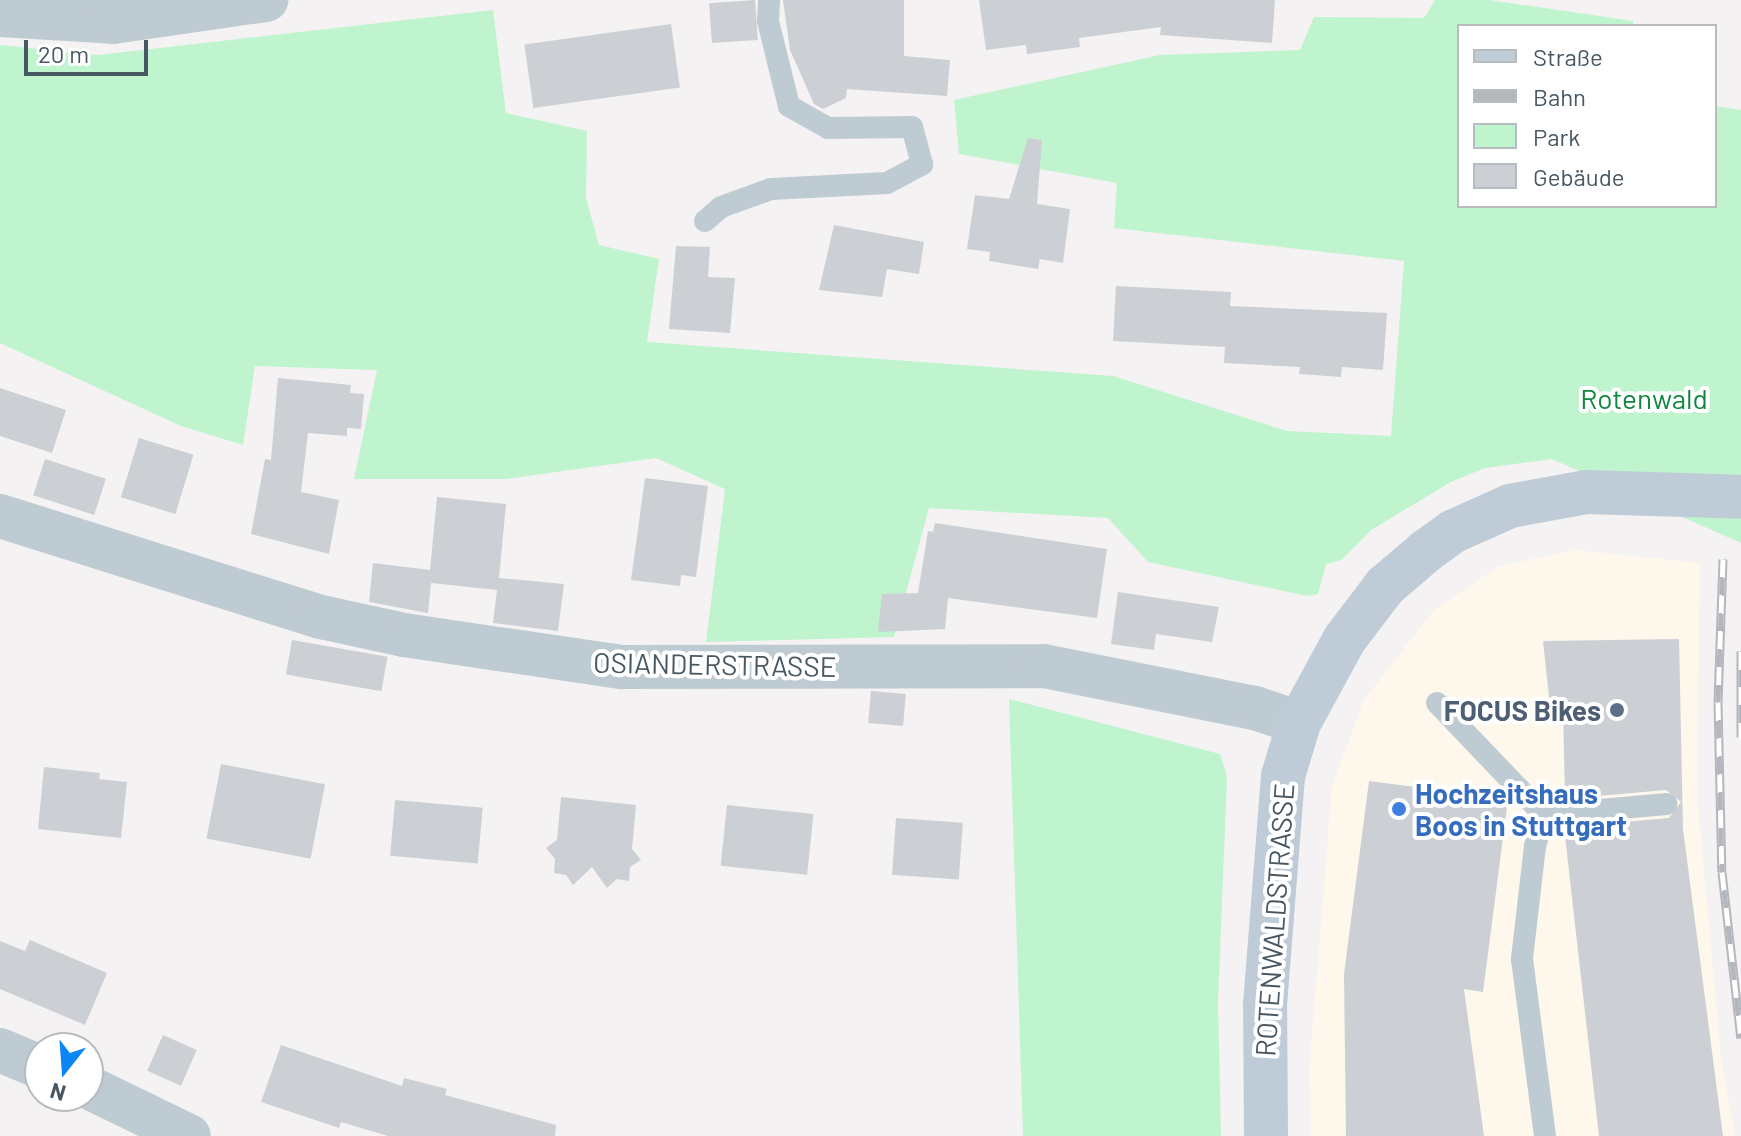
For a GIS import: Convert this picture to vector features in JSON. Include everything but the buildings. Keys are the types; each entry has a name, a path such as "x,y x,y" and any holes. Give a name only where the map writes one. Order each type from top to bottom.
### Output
{"main road":[{"name":"ROTENWALDSTRASSE","path":"1266,1136 1265,1005 1274,856 1283,776 1299,723 1344,640 1385,586 1452,532 1483,516 1542,498 1586,492 1741,497"}],"street":[{"path":"27,12 113,22 266,0"},
{"name":"OSIANDERSTRASSE","path":"0,516 321,617 432,640 622,667 1044,666 1255,708 1299,723"},
{"path":"0,1050 24,1060"},
{"path":"104,1095 189,1136"}],"lane":[{"path":"705,221 721,207 771,189 887,183 922,164 912,127 828,128 789,106 768,21 769,0"},
{"path":"1437,703 1544,815"},
{"path":"1544,815 1667,804"},
{"path":"1544,815 1535,846 1522,959 1545,1136"}],"shaded area":[{"path":"1576,550 1700,563 1697,794 1721,1057 1735,1136 1311,1136 1309,1072 1332,786 1364,700 1434,610 1499,566"}],"green space":[{"name":"Rotenwald","path":"1435,0 1489,0 1633,21 1633,24 1457,24 1457,208 1717,208 1717,106 1741,110 1741,543 1552,459 1485,468 1451,482 1371,530 1341,560 1326,564 1318,594 1307,596 1148,562 1108,518 929,508 894,637 706,642 725,489 656,458 506,479 354,479 377,370 255,366 243,445 181,426 0,343 0,45 98,55 493,10 506,113 587,131 586,198 599,245 659,259 647,342 1113,376 1287,431 1391,436 1404,261 1114,228 1117,183 959,154 954,100 1160,55 1300,50 1314,17 1424,18"},
{"path":"1009,699 1220,754 1227,777 1218,1003 1221,1136 1023,1136"}],"railway":[{"path":"1723,559 1718,702 1722,872 1741,1038"},
{"path":"1741,651 1741,737"}],"place":[{"name":"FOCUS Bikes","path":"1617,710"},
{"name":"Hochzeitshaus Boos in Stuttgart","path":"1399,809"}]}
